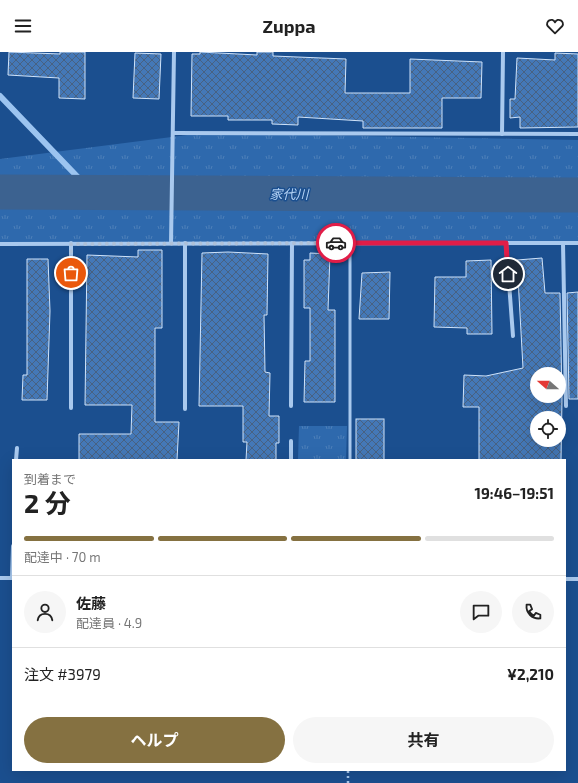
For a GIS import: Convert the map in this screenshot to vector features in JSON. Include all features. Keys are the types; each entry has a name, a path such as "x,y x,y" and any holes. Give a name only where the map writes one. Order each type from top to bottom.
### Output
{"street":[{"path":"171,243 174,52"},
{"path":"502,134 504,52"},
{"path":"173,133 578,134"},
{"path":"185,243 185,409"},
{"path":"291,406 292,243"},
{"path":"506,243 513,336"},
{"path":"563,243 566,406"},
{"path":"0,244 578,243"},
{"path":"71,244 71,408"},
{"path":"291,441 291,459"},
{"path":"16,459 17,448"},
{"path":"0,578 12,578"},
{"path":"566,579 578,579"}],"lane":[{"path":"350,243 350,459"}],"path":[{"path":"348,771 348,783"}],"green space":[{"path":"203,133 578,140 578,243 0,243 0,159"},
{"path":"299,426 347,426 346,459 298,459"}],"building":[{"path":"9,52 60,54 60,52 85,52 85,99 59,98 59,78 8,75"},
{"path":"200,52 257,55 257,52 273,52 273,56 346,59 345,93 410,93 410,59 482,62 481,98 442,98 442,128 363,128 363,121 298,117 298,125 272,124 272,120 228,120 228,116 191,116 192,54 200,54"},
{"path":"135,53 161,54 159,99 133,98"},
{"path":"555,53 578,54 578,127 520,128 520,117 510,118 510,99 515,99 517,58 555,60"},
{"path":"138,250 162,250 162,328 155,328 155,422 179,422 177,459 79,459 79,434 131,434 132,405 85,405 87,255 138,257"},
{"path":"228,252 268,254 267,315 264,315 265,372 270,373 269,416 279,416 279,443 276,443 276,459 246,459 247,442 243,442 243,406 199,406 202,253"},
{"path":"310,253 330,254 328,310 335,310 335,402 304,402 305,361 310,361 310,308 304,308 304,260 310,260"},
{"path":"542,258 545,293 560,293 561,367 530,367 530,403 562,403 562,411 530,411 530,447 561,447 561,459 479,459 479,407 463,407 464,375 486,376 523,368 517,260"},
{"path":"27,259 48,259 50,311 47,400 22,400 23,375 27,375"},
{"path":"491,260 492,334 467,334 467,328 434,327 435,277 466,277 466,261"},
{"path":"390,272 389,319 359,319 362,273"},
{"path":"578,292 578,399 569,399 567,293"},
{"path":"356,419 384,419 384,459 356,459"}],"waterway":[{"path":"0,96 93,193"},
{"name":"家代川","path":"0,192 578,195"}],"way so far":[{"path":"71,273 71,244 336,243"}],"route":[{"path":"336,243 506,243 508,274"}]}
